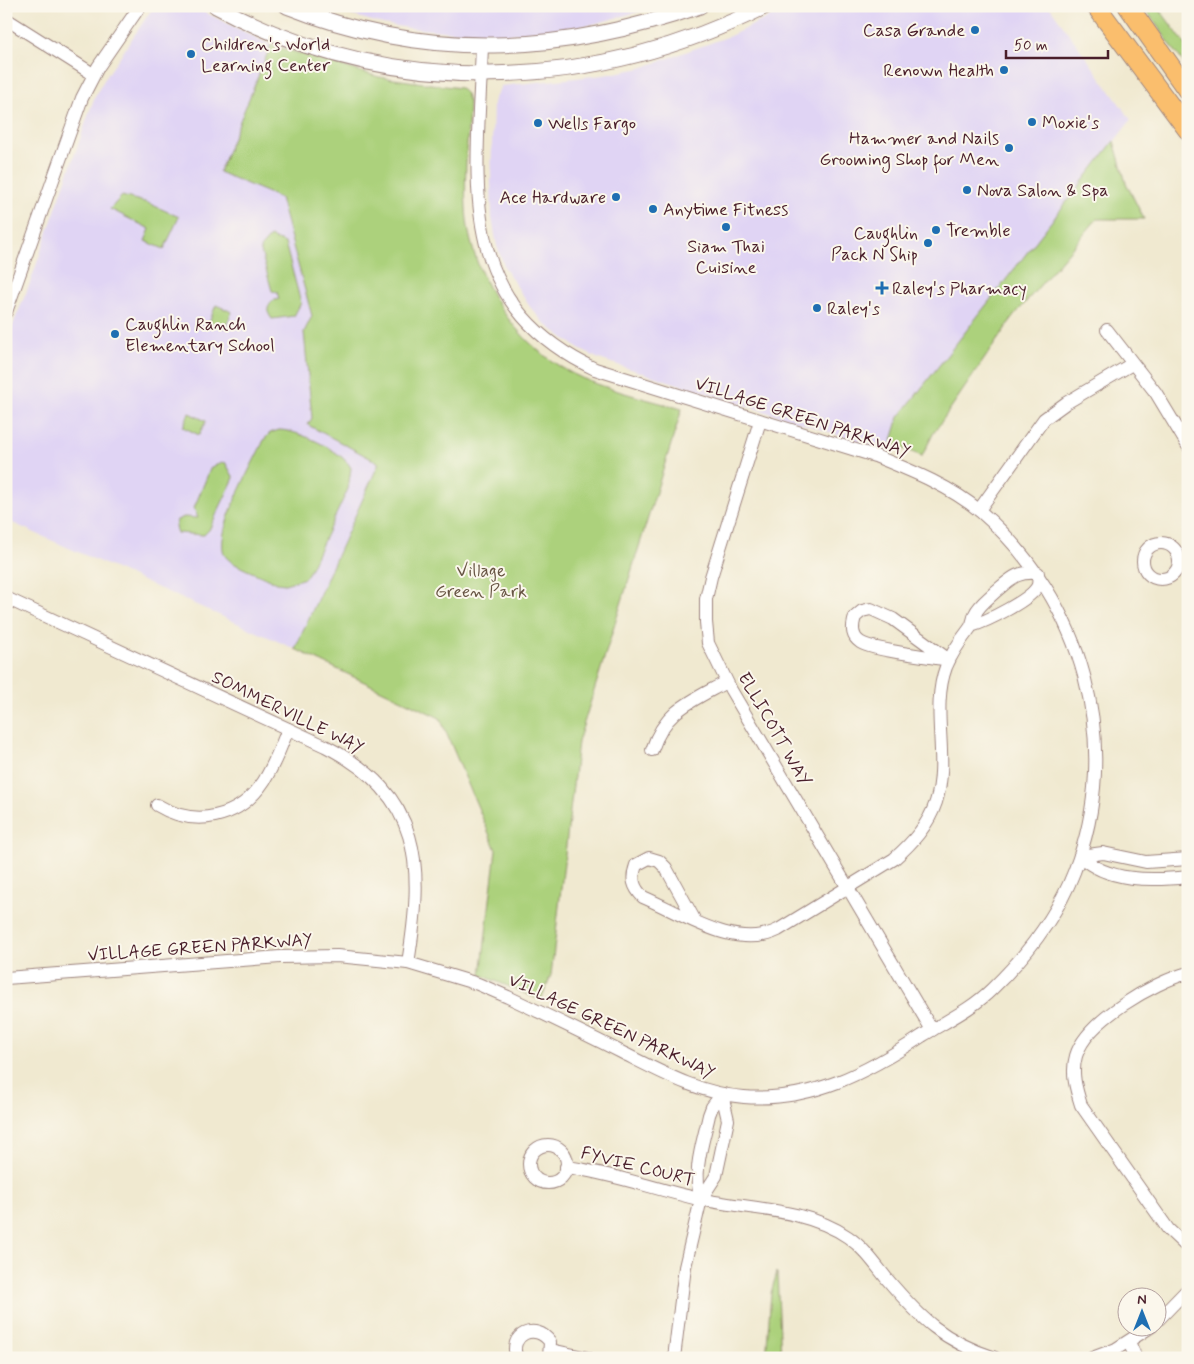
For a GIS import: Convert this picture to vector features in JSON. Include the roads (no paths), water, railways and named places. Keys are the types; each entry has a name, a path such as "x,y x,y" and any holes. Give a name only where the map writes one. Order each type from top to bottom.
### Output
{"main road":[{"path":"1096,6 1188,130"},
{"path":"1128,6 1188,90"}],"street":[{"path":"6,312 79,106 93,74 140,6"},
{"path":"216,6 263,29 315,48 348,57 422,70 481,74 551,71 631,58 703,35 766,6"},
{"path":"286,6 357,29 406,39 482,45 527,45 596,36 633,28 700,6"},
{"path":"6,19 93,74"},
{"name":"VILLAGE GREEN PARKWAY","path":"6,978 288,957 337,956 408,963 478,984 681,1082 722,1094 769,1098 812,1092 834,1085 860,1073 969,1008 990,992 1015,965 1056,908 1080,856 1092,807 1096,773 1095,737 1083,666 1072,636 1055,601 1038,573 979,510 950,491 914,472 875,456 630,381 572,359 549,343 528,324 510,302 497,278 486,250 480,220 478,190 482,45"},
{"path":"1107,330 1156,392 1188,446"},
{"path":"979,510 1044,418 1132,364"},
{"name":"ELLICOTT WAY","path":"760,420 711,577 706,599 708,643 726,682 932,1030"},
{"path":"694,919 666,868 659,861 649,858 636,865 633,882 636,890 644,896 694,919 727,934 747,937 767,935 894,859 910,845 925,826 936,803 941,782 943,757 940,702 942,684 949,660 962,637 971,626 979,607 1014,576 1024,571 1038,573 1038,585 1030,594 985,622 971,626"},
{"name":"SOMMERVILLE WAY","path":"6,598 347,757 364,769 394,803 406,825 414,850 417,873 408,963"},
{"path":"871,609 882,612 949,660 866,646 858,641 853,634 855,617 862,611 871,609"},
{"path":"652,750 657,736 671,714 726,682"},
{"path":"157,805 172,814 196,818 226,813 241,804 263,783 288,729"},
{"path":"1080,856 1103,854 1146,862 1188,858"},
{"path":"1080,856 1091,866 1103,872 1127,877 1150,880 1188,877"},
{"path":"1188,973 1155,984 1137,994 1093,1030 1083,1041 1076,1056 1074,1070 1075,1087 1081,1105 1163,1223 1188,1248"},
{"path":"701,1199 696,1185 696,1174 709,1115 712,1107 722,1094"},
{"path":"674,1358 685,1267 701,1199 716,1176 726,1130 728,1112 722,1094"},
{"name":"FYVIE COURT","path":"566,1167 593,1170 701,1199 788,1214 833,1228 860,1247 924,1319 950,1339 971,1350 995,1358"},
{"path":"1166,1312 1188,1289"},
{"path":"518,1358 516,1343 520,1337 529,1332 536,1331 547,1337 550,1354 588,1358"},
{"path":"1092,1358 1129,1342 1138,1336"},
{"path":"1129,1342 1136,1358"}],"place":[{"name":"Casa Grande","path":"975,30"},
{"name":"Children's World Learning Center","path":"191,54"},
{"name":"Renown Health","path":"1004,70"},
{"name":"Moxie's","path":"1032,122"},
{"name":"Wells Fargo","path":"538,123"},
{"name":"Hammer and Nails Grooming Shop for Men","path":"1009,148"},
{"name":"Nova Salon & Spa","path":"967,190"},
{"name":"Ace Hardware","path":"616,197"},
{"name":"Anytime Fitness","path":"653,209"},
{"name":"Siam Thai Cuisine","path":"726,227"},
{"name":"Tremble","path":"936,230"},
{"name":"Caughlin Pack N Ship","path":"928,243"},
{"name":"Raley's Pharmacy","path":"882,288"},
{"name":"Raley's","path":"817,308"},
{"name":"Caughlin Ranch Elementary School","path":"115,334"}],"park label":[{"name":"Village Green Park","path":"481,580"}]}
